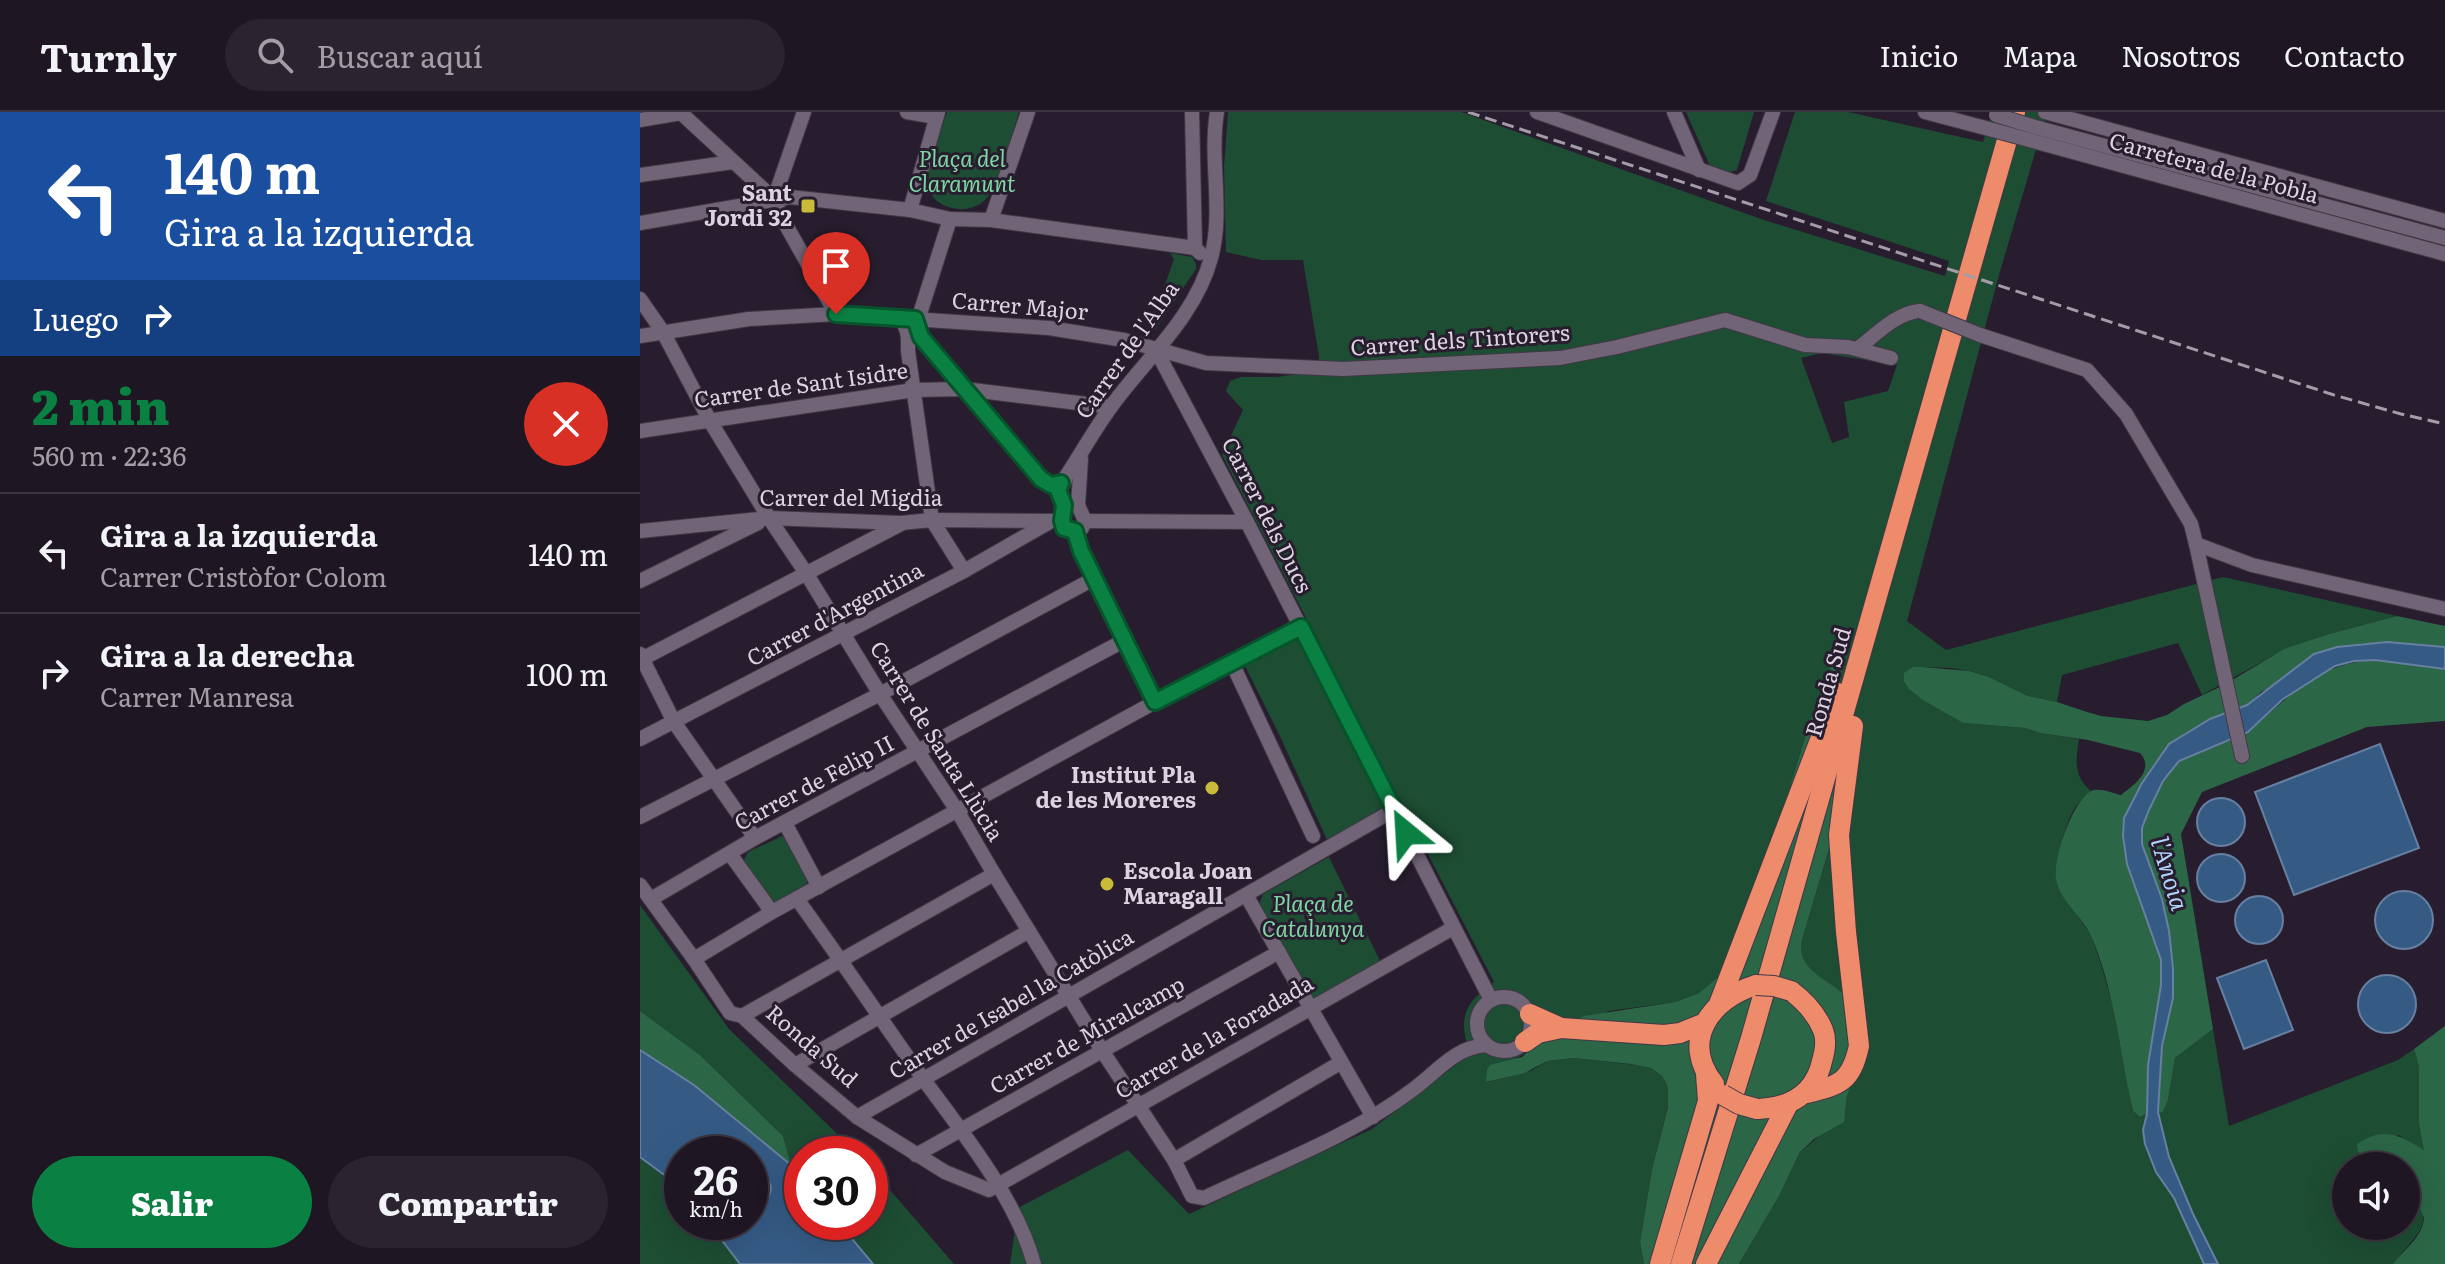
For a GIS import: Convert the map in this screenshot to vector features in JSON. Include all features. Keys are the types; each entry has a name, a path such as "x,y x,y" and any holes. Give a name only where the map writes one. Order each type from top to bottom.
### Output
{"highway":[{"name":"Ronda Sud","path":"1681,1264 1751,1038 1870,624 1997,117"},
{"path":"1525,1042 1538,1033 1561,1028 1664,1035 1680,1033 1705,1023 1719,1004 1850,662 1870,624"},
{"path":"1664,1035 1690,1045 1723,1095 1757,1109 1788,1104 1807,1093 1834,1087 1847,1076 1856,1061 1859,1046 1839,835 1849,747 1870,656 1870,624"},
{"path":"1719,1004 1732,994 1756,985 1791,991 1810,1006 1825,1033 1825,1050 1820,1072 1807,1093"},
{"path":"1530,1014 1561,1028"},
{"path":"1660,1264 1708,1101 1709,1087 1703,1064 1705,1023"},
{"path":"1706,1264 1788,1104"}],"street":[{"path":"640,120 681,112 774,199 836,314"},
{"path":"774,199 804,112"},
{"path":"907,112 937,115 910,210"},
{"path":"991,220 1028,112"},
{"name":"Carrer de l'Alba","path":"1192,112 1195,248 1207,270"},
{"name":"Carrer de l'Alba","path":"1062,482 1111,407 1188,308 1207,270 1217,219 1214,147 1217,112"},
{"path":"1537,112 1738,183 1750,175 1773,113"},
{"path":"1674,112 1699,170"},
{"name":"Carretera de la Pobla","path":"1925,112 1997,117 2034,134 2445,254"},
{"name":"Carretera de la Pobla","path":"2045,112 2445,221"},
{"name":"Carretera de la Pobla","path":"2034,134 2445,238"},
{"path":"640,175 733,162"},
{"path":"640,223 790,197 1195,248 1208,242 1216,233"},
{"path":"950,219 906,326 932,520 964,571"},
{"name":"Carrer de Santa Llùcia","path":"640,299 663,332 710,421 769,518 958,812 1103,1052 1174,1160 1192,1196 1204,1198 1373,1117"},
{"path":"1857,349 1896,319 1908,312 1920,311 1980,335 2087,370 2126,414 2191,524 2240,750"},
{"name":"Carrer Major","path":"640,336 749,319 836,314 1049,328 1124,340 1156,350"},
{"path":"911,319 921,337 1041,479 1051,485 1071,480 1080,487"},
{"name":"Carrer dels Tintorers","path":"1156,350 1206,363 1343,369 1560,358 1725,320 1805,345 1857,349 1891,358"},
{"path":"908,351 914,340 921,337"},
{"name":"Carrer dels Ducs","path":"1156,350 1491,1000"},
{"name":"Carrer de Sant Isidre","path":"640,431 914,390 964,389 1111,407"},
{"name":"Carrer de l'Alba","path":"1080,526 1078,505 1082,454"},
{"path":"1062,482 1058,490 1064,505 1055,522 1064,528 1247,522"},
{"path":"640,581 769,518"},
{"name":"Carrer del Migdia","path":"640,531 769,518 901,523 932,520 1055,522"},
{"name":"Carrer d'Argentina","path":"640,739 1055,522"},
{"path":"755,838 674,722 641,658 901,523"},
{"path":"1080,526 1095,578 1155,702"},
{"path":"2196,544 2252,565 2445,609"},
{"path":"640,817 880,694 1095,578"},
{"path":"694,959 772,912 1155,702 1301,627"},
{"name":"Carrer de Felip II","path":"651,899 755,838 1125,640"},
{"path":"1232,663 1313,836"},
{"name":"Carrer de Isabel la Catòlica","path":"857,1117 1394,810"},
{"path":"785,823 819,887"},
{"path":"730,854 772,912"},
{"path":"742,1016 994,874"},
{"name":"Ronda Sud","path":"640,885 730,1013 742,1016 857,1117 945,1172 989,1190 997,1185"},
{"path":"1246,895 1373,1117 1470,1046 1486,1045 1510,1051 1525,1042 1531,1028 1530,1014 1525,1006 1509,997 1491,1000 1479,1012 1477,1021 1477,1029 1486,1045"},
{"path":"797,899 962,1131 1029,1242 1034,1264"},
{"name":"Carrer de la Foradada","path":"997,1185 1453,928"},
{"path":"795,1065 1029,931"},
{"name":"Carrer de Miralcamp","path":"916,1155 1279,952"},
{"path":"1174,1160 1340,1063"}],"green space":[{"name":"Plaça del Claramunt","path":"947,112 1019,112 991,192 979,205 970,208 952,208 938,202 930,192 928,166"},
{"path":"1228,112 1461,112 1764,220 1945,276 1949,261 1766,201 1795,112 1848,112 1983,142 1992,112 2047,112 1999,275 1907,621 1946,650 2223,577 2397,616 2285,649 2202,695 2178,643 2062,675 2057,702 2028,696 1969,671 1913,667 1917,695 1963,723 2025,728 2079,739 2079,773 2091,791 2077,805 2064,833 2057,869 2058,887 2091,935 2112,1002 2133,1111 2140,1117 2147,1114 2144,1128 2147,1151 2176,1200 2204,1264 1739,1264 1779,1196 1800,1152 1845,1115 1852,1084 1846,996 1808,966 1801,950 1836,825 1830,660 1830,669 1787,796 1767,876 1723,973 1699,993 1675,1002 1609,1011 1532,1049 1487,1082 1531,1071 1547,1061 1573,1058 1637,1065 1651,1068 1662,1076 1668,1087 1668,1106 1652,1169 1640,1242 1644,1264 1010,1264 1018,1208 1128,1150 1189,1214 1372,1129 1470,1054 1464,1031 1466,1013 1475,997 1494,982 1222,455 1243,410 1226,391 1230,381 1241,377 1277,377 1318,371 1319,356 1303,260 1261,260 1226,252 1224,167","holes":["1822,353 1897,365 1888,391 1844,402 1849,437 1832,443 1801,358"]},
{"path":"1686,112 1754,112 1737,170 1730,172 1710,166"},
{"path":"1170,253 1192,257 1196,269 1155,330 1149,331 1174,259"},
{"path":"2397,616 2445,626 2445,647 2387,642 2357,644 2261,692 2247,705 2210,719 2169,744 2152,767 2124,818 2127,864 2161,960 2161,985 2148,1065 2147,1114 2140,1117 2133,1111 2111,997 2099,956 2087,929 2058,887 2056,870 2065,831 2084,797 2098,790 2121,795 2141,776 2144,759 2140,753 2088,740 2025,728 1963,723 1909,689 1904,673 1913,667 1969,671 2028,696 2101,716 2148,721 2167,715 2224,685 2284,649"},
{"path":"1295,637 1302,640 1386,805 1379,813 1328,842 1244,664"},
{"path":"1830,659 1840,662 1842,674 1825,734 1840,795 1836,825 1801,950 1808,966 1846,996 1852,1084 1847,1096 1844,1122 1814,1139 1800,1152 1779,1196 1739,1264 1644,1264 1640,1242 1652,1169 1668,1107 1668,1087 1662,1076 1651,1068 1573,1058 1547,1061 1525,1073 1486,1082 1487,1070 1490,1065 1522,1057 1584,1016 1675,1002 1699,993 1723,973 1767,876 1787,796 1830,669"},
{"path":"2375,660 2445,669 2445,721 2367,727 2202,792 2181,834 2213,1029 2175,1058 2168,1100 2163,1112 2158,1112 2163,906 2142,844 2145,819 2152,801 2171,770 2189,756 2242,735 2321,674 2355,662"},
{"path":"782,836 787,839 809,878 804,888 776,902 771,901 743,862 748,852"},
{"name":"Plaça de Catalunya","path":"1329,857 1380,961 1313,999 1259,905 1263,894"},
{"path":"640,905 729,1029 839,1136 784,1136 784,1140 700,1055 640,1011"},
{"path":"640,1011 700,1055 783,1136 784,1159 768,1146 768,1136 756,1136 694,1085 640,1050"},
{"path":"2445,1026 2445,1264 2393,1264 2413,1240 2420,1240 2424,1218 2420,1208 2420,1152 2358,1151 2357,1144 2384,1134 2407,1140 2424,1150 2419,1124 2419,1067 2414,1049"},
{"path":"2213,1029 2229,1126 2398,1060 2414,1049 2419,1067 2419,1124 2425,1151 2398,1135 2374,1152 2332,1152 2332,1240 2412,1240 2393,1264 2218,1264 2182,1190 2158,1112 2163,1112 2168,1100 2175,1058"},
{"path":"640,1157 664,1175 664,1240 722,1240 740,1264 640,1264"},
{"path":"888,1188 954,1264 873,1264 853,1240 888,1240"},
{"path":"2420,1203 2423,1217 2420,1229"}],"water":[{"path":"2387,642 2445,647 2445,669 2375,660 2335,666 2283,699 2248,732 2179,761 2163,781 2142,828 2142,844 2162,899 2173,968 2173,998 2162,1046 2158,1112 2169,1157 2218,1264 2204,1264 2174,1198 2156,1172 2145,1144 2143,1130 2147,1114 2148,1065 2161,985 2161,960 2127,864 2124,818 2142,783 2169,744 2210,719 2247,705 2314,654 2337,647"},
{"path":"2380,744 2419,848 2294,895 2255,792"},
{"path":"2221,798 2238,805 2245,822 2238,839 2221,846 2204,839 2197,822 2204,805"},
{"path":"2221,854 2238,861 2245,878 2238,895 2221,902 2204,895 2197,878 2204,861"},
{"path":"2404,891 2425,899 2433,920 2425,941 2404,949 2383,941 2375,920 2383,899"},
{"path":"2259,896 2276,903 2283,920 2276,937 2259,944 2242,937 2235,920 2242,903"},
{"path":"2266,960 2293,1030 2244,1049 2217,978"},
{"path":"2387,975 2408,983 2416,1004 2408,1025 2387,1033 2366,1025 2358,1004 2366,983"},
{"path":"640,1050 694,1085 756,1136 664,1136 664,1175 640,1157"},
{"path":"768,1146 784,1159 784,1240 853,1240 873,1264 740,1264 722,1240 768,1240"}],"railway":[{"path":"1468,112 2334,395 2445,424"}],"place":[{"name":"Sant Jordi 32","path":"808,206"},
{"name":"Institut Pla de les Moreres","path":"1212,788"},
{"name":"Escola Joan Maragall","path":"1107,884"}],"route":[{"path":"836,314 915,319 921,337 1041,479 1051,485 1061,483 1058,495 1064,505 1064,528 1075,531 1081,551 1155,702 1301,627 1406,833"}],"water label":[{"name":"l'Anoia","path":"2169,874"}]}
